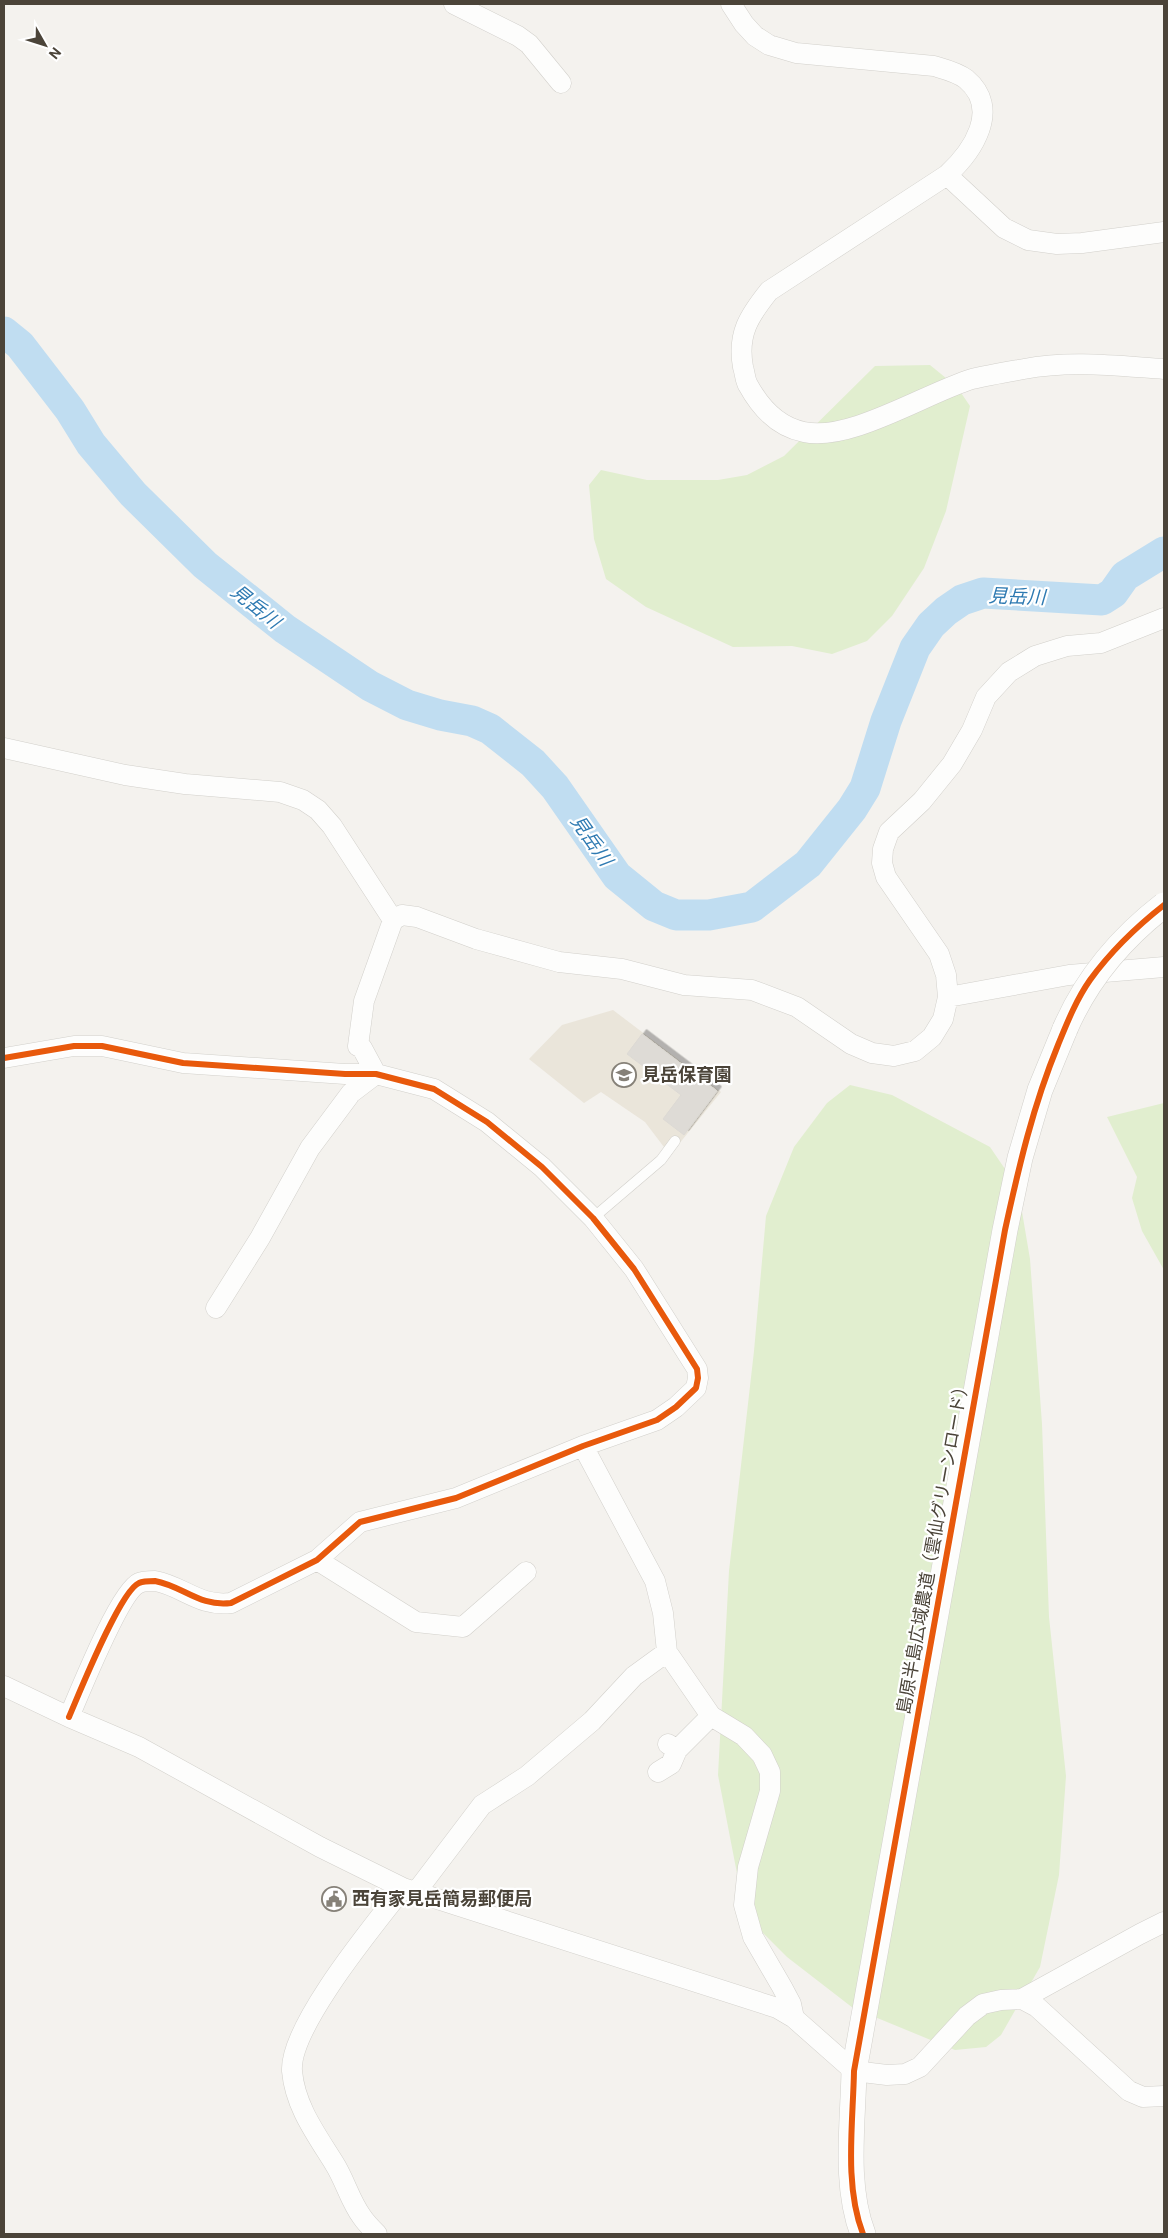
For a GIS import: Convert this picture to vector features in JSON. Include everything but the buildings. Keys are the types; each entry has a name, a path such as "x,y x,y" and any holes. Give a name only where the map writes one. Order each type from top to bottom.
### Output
{"street":[{"path":"454,4 518,36 529,44 561,83"},
{"path":"731,4 744,24 755,36 769,45 796,53 934,66 966,79 976,91 981,104 982,118 980,131 970,151 947,175 769,292 754,311 743,333 741,356 746,382 758,403 782,425 804,433 836,432 885,415 972,380 1027,368 1086,364 1164,369"},
{"path":"947,175 1004,228 1028,240 1057,244 1082,243 1164,232"},
{"path":"376,1074 362,1048 358,1046 364,1001 393,920 402,915 417,917 476,939 559,962 622,969 684,985 752,990 797,1007 851,1044 872,1053 894,1056 915,1051 932,1037 943,1020 948,997 946,975 939,954 886,877 882,863 883,849 890,832 922,801 952,764 972,730 986,697 1008,672 1035,656 1067,646 1101,643 1164,618"},
{"path":"4,748 125,775 185,784 280,792 303,800 318,810 332,826 393,920"},
{"name":"島原半島広域農道（雲仙グリーンロード）","path":"862,2234 855,2214 852,2188 854,2071 986,1331 1020,1158 1040,1090 1076,1003 1104,960 1130,934 1164,905"},
{"path":"948,997 1070,975 1164,967"},
{"path":"4,1058 74,1046 102,1046 183,1063 345,1074 376,1074 434,1089 487,1122 542,1167 593,1218 634,1269 697,1369 698,1378 696,1388 676,1407 657,1420 583,1446 456,1498 360,1522 317,1560 231,1603 218,1604 154,1581 140,1582 130,1590 100,1644 69,1718"},
{"path":"216,1308 260,1238 310,1148 351,1093 376,1074"},
{"path":"583,1446 655,1581 663,1613 668,1652 711,1716 744,1736 762,1756 770,1772 770,1790 748,1867 744,1905 753,1937 791,2004 794,2018"},
{"path":"317,1560 416,1622 463,1627 526,1572"},
{"path":"377,2234 361,2217 340,2172 301,2108 293,2079 292,2055 305,2026 353,1951 410,1890 482,1805 527,1776 592,1720 634,1676 668,1652"},
{"path":"4,1686 69,1718 139,1747 320,1847 410,1890 777,2008 794,2018 854,2071 887,2075 905,2074 920,2067 967,2016 984,2004 1001,2000 1022,1999 1164,1922"},
{"path":"658,1772 671,1764 672,1747 711,1716"},
{"path":"1022,1999 1038,2007 1129,2091 1142,2097 1164,2096"}],"lane":[{"path":"593,1218 661,1160 675,1140"}],"shaded area":[{"name":"見岳保育園","path":"613,1010 721,1092 670,1155 645,1122 601,1092 584,1103 529,1059 562,1025"}],"green space":[{"path":"930,365 957,387 970,406 946,511 924,568 892,616 867,641 832,654 792,646 733,647 646,607 606,579 594,539 589,485 601,470 647,480 718,480 747,475 784,456 875,366"},
{"path":"850,1085 892,1095 990,1147 1018,1188 1030,1259 1042,1424 1049,1617 1066,1776 1059,1875 1040,1967 1001,2035 986,2047 955,2050 853,2008 787,1957 760,1930 740,1889 718,1775 729,1571 754,1351 766,1216 794,1147 827,1103"},
{"path":"1164,1103 1164,1270 1142,1231 1132,1198 1137,1177 1107,1117"}],"waterway":[{"name":"見岳川","path":"4,332 20,345 70,410 91,444 133,494 205,565 285,629 370,686 407,705 440,715 472,721 490,729 533,763 555,787 617,876 654,906 676,915 709,915 752,907 808,864 852,809 865,788 886,721 915,648 931,625 946,611 962,600 983,593 1102,600 1113,593 1125,576 1164,552"}],"cycle path":[{"path":"863,2234 853,2195 851,2133 854,2071 1010,1206 1027,1136 1041,1091 1076,1004 1090,980 1106,959 1164,905"},
{"path":"4,1058 74,1046 102,1046 183,1063 345,1074 376,1074 434,1089 487,1122 542,1167 593,1218 634,1269 697,1369 698,1378 696,1388 676,1407 657,1420 583,1446 456,1498 360,1522 317,1560 231,1603 210,1602 155,1581 139,1583 131,1590 121,1604 111,1623 69,1717"}],"place":[{"name":"見岳保育園","path":"624,1075"},
{"name":"西有家見岳簡易郵便局","path":"334,1899"}]}
